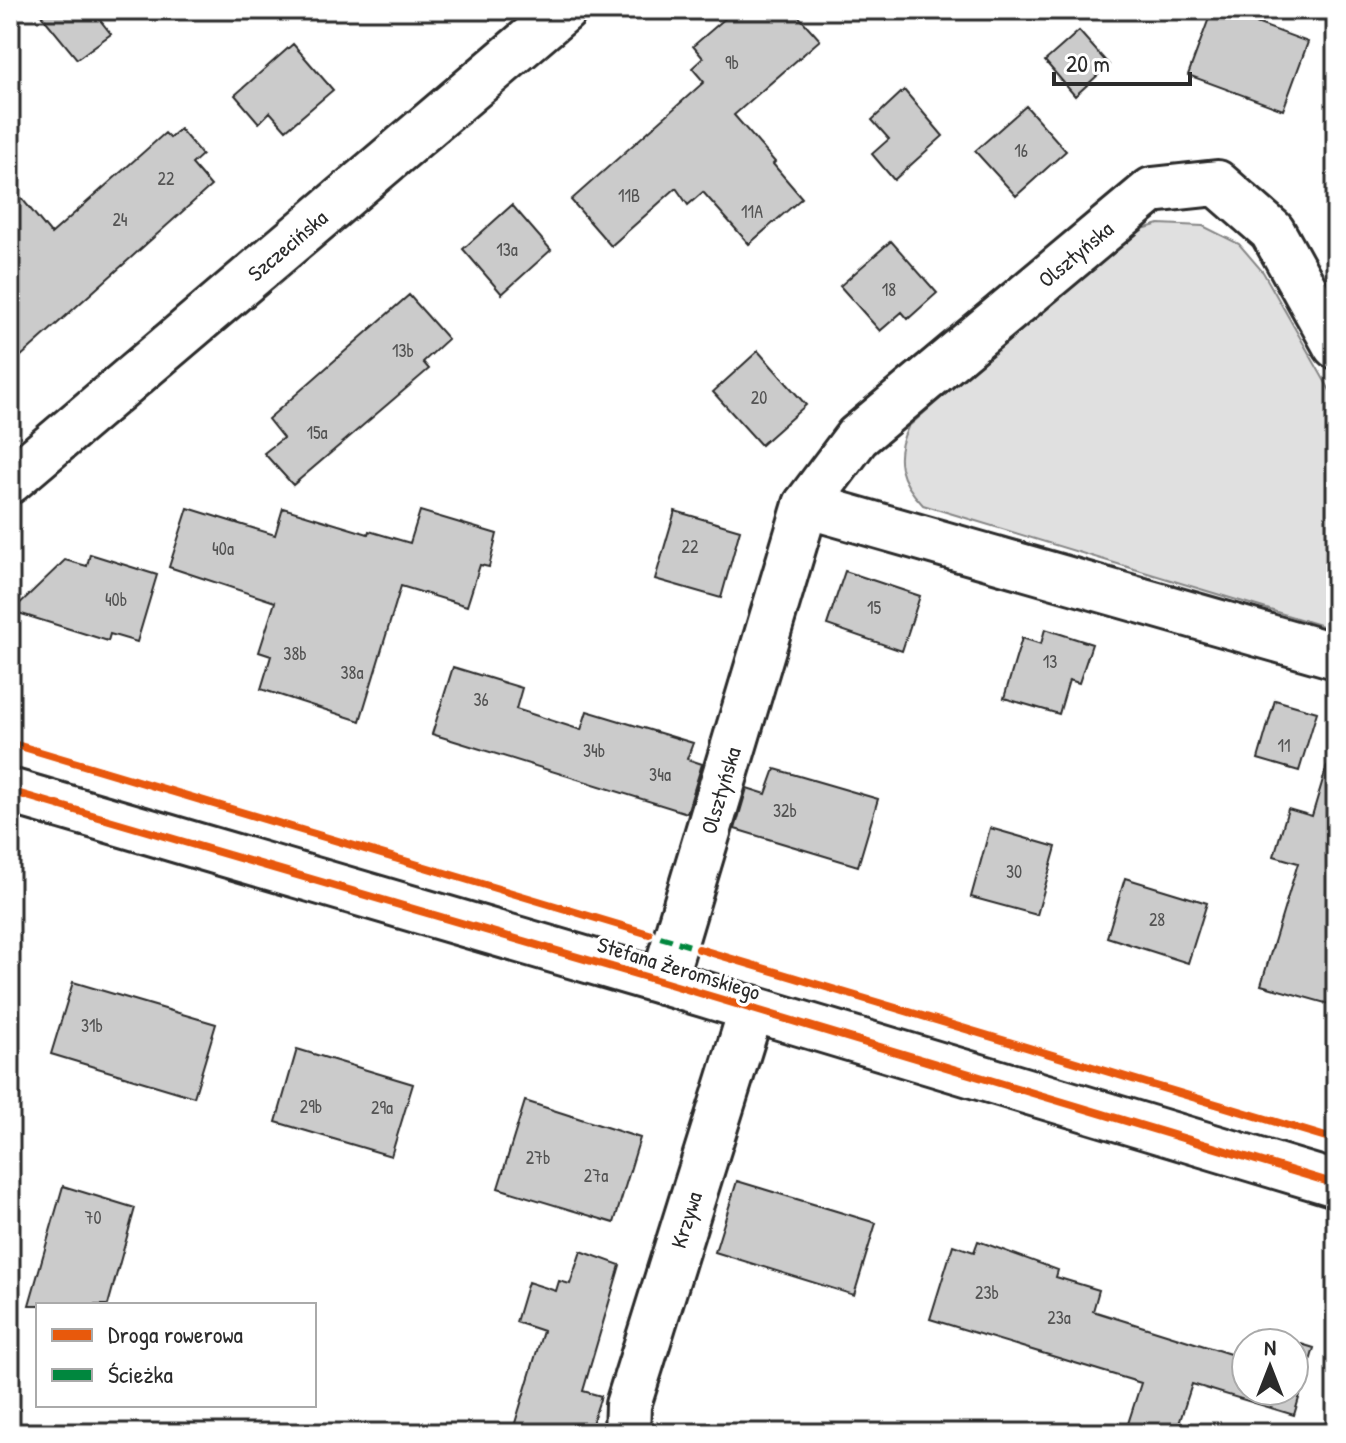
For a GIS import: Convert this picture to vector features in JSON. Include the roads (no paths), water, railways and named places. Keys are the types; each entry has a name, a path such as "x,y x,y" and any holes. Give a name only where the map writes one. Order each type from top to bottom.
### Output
{"street":[{"name":"Szczecińska","path":"10,481 564,10"},
{"name":"Olsztyńska","path":"663,982 806,505 857,437 1152,190 1217,183 1272,231 1336,346"},
{"path":"806,505 1336,656"},
{"name":"Stefana Żeromskiego","path":"10,791 752,1008 1336,1184"},
{"name":"Krzywa","path":"627,1433 628,1405 752,1008"}]}
